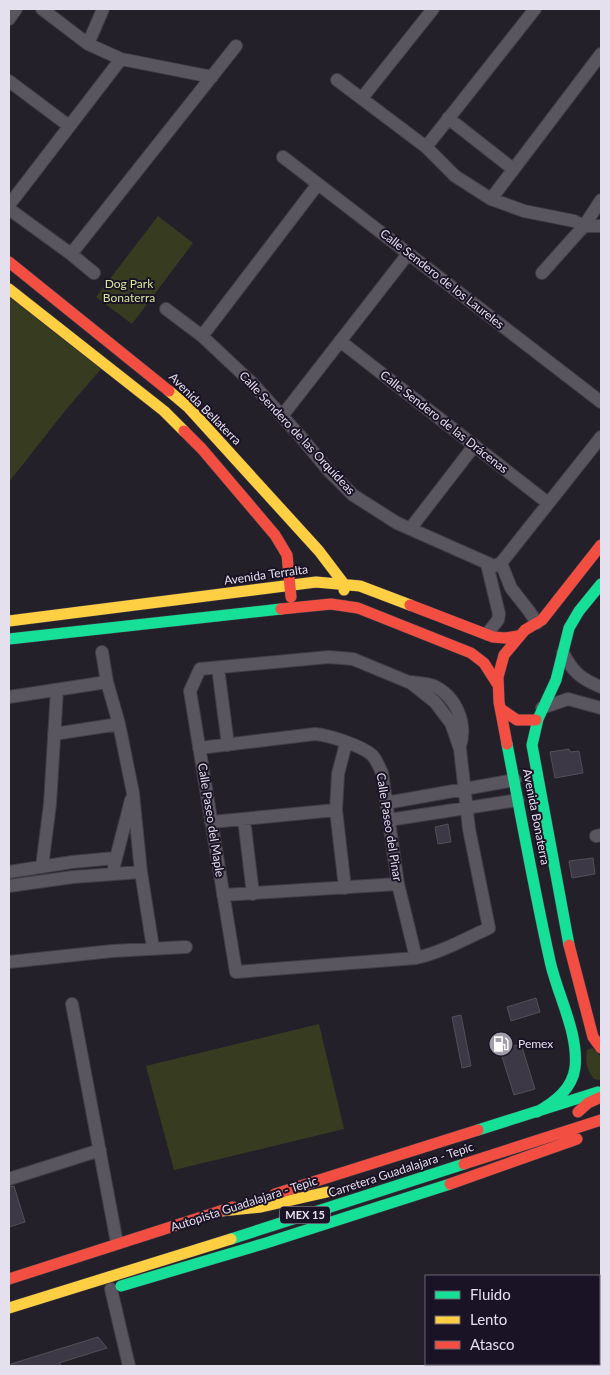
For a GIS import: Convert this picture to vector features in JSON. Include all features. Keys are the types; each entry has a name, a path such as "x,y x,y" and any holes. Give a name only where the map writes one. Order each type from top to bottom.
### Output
{"main road":[{"name":"Avenida Bellaterra","path":"9,262 188,407 319,551 344,584"},
{"path":"9,289 164,411 202,449 275,535 287,555 291,608"},
{"name":"Avenida Bonaterra","path":"537,1112 551,1104 571,1083 575,1067 574,1042 550,963 499,702 498,685 504,656 518,636 539,622 601,545"},
{"name":"Avenida Terralta","path":"9,622 316,582 360,586 487,634 505,638 518,636"},
{"path":"344,584 344,606"},
{"name":"Avenida Bonaterra","path":"601,584 574,620 567,635 556,681 536,720 532,745 571,958 593,1037 601,1048"},
{"path":"9,639 331,604 358,608 471,653 484,663 498,685"},
{"path":"539,622 550,621 567,635"},
{"path":"501,709 511,718 523,722 536,720"},
{"path":"550,963 571,958"},
{"path":"574,1042 593,1037"},
{"name":"Carretera Guadalajara - Tepic","path":"9,1279 117,1242 601,1091"},
{"path":"601,1097 574,1114 601,1105"},
{"name":"Carretera Guadalajara - Tepic","path":"10,1315 103,1280 601,1120"},
{"path":"106,1290 413,1197 600,1130"},
{"name":"Autopista Guadalajara - Tepic","path":"221,1211 250,1210 332,1191 234,1222"}],"street":[{"path":"9,19 16,9"},
{"path":"42,9 88,44 121,59 212,77"},
{"path":"88,44 103,9"},
{"path":"362,98 433,9"},
{"path":"426,147 535,9"},
{"path":"71,254 236,46"},
{"path":"491,199 601,54"},
{"path":"9,205 121,59"},
{"path":"337,80 426,147 455,176 491,199 524,211 588,219 601,226"},
{"path":"9,81 69,126"},
{"path":"448,118 513,169"},
{"name":"Calle Sendero de los Laureles","path":"283,157 601,402"},
{"path":"202,336 318,184"},
{"path":"542,273 588,219 601,200"},
{"path":"9,209 94,273"},
{"path":"282,416 408,254"},
{"name":"Calle Sendero de las Orquídeas","path":"166,309 202,336 252,383 328,470 353,495 397,523 494,564"},
{"name":"Calle Sendero de las Drácenas","path":"340,341 548,503"},
{"path":"487,634 498,620 499,614 494,564 548,503 601,436"},
{"path":"410,529 474,446"},
{"path":"494,564 539,622"},
{"path":"498,604 510,601 517,596"},
{"path":"102,652 107,682 119,724 133,793 141,872 152,948"},
{"path":"563,653 570,666 578,675 585,681 601,687"},
{"path":"228,745 218,668 345,657 409,682 436,687 449,698 459,711 463,725 460,749 468,829 489,928 429,955 416,958"},
{"name":"Calle Paseo del Maple","path":"218,668 200,669 190,691 236,972 416,958"},
{"path":"9,697 107,682"},
{"path":"42,867 50,804 57,690"},
{"path":"542,708 568,698 601,708"},
{"path":"54,734 119,724"},
{"name":"Calle Paseo del Pinar","path":"199,748 316,734 327,735 373,756 382,773 398,884 416,958"},
{"path":"345,888 336,810 338,774 346,743"},
{"path":"386,803 515,780"},
{"path":"113,874 115,858 133,793"},
{"path":"389,820 518,800"},
{"path":"211,822 336,810"},
{"path":"244,819 253,894"},
{"path":"9,872 115,858"},
{"path":"9,886 73,877 141,872"},
{"path":"223,895 398,884"},
{"path":"9,962 152,948 186,948"},
{"path":"72,1004 117,1242"},
{"path":"9,1179 100,1150"},
{"path":"106,1290 129,1366"}],"green space":[{"name":"Dog Park Bonaterra","path":"158,216 193,243 132,324 96,297"},
{"path":"9,297 101,369 64,412 9,482"},
{"path":"319,1024 344,1129 174,1170 146,1066"},
{"path":"592,1048 596,1051 601,1061 601,1078 599,1080 594,1079 587,1066 587,1050"}],"building":[{"path":"569,749 570,752 579,751 583,773 555,778 550,752"},
{"path":"448,824 451,842 438,844 435,827"},
{"path":"593,858 595,874 572,878 569,861"},
{"path":"536,998 540,1012 511,1021 507,1007"},
{"path":"461,1015 471,1066 462,1068 452,1017"},
{"path":"521,1044 535,1089 514,1095 500,1050"},
{"path":"14,1186 25,1222 9,1227 9,1187"},
{"path":"98,1337 107,1348 59,1363 62,1366 11,1366 11,1364"}],"traffic: fast":[{"path":"569,945 532,745 538,719 556,680 569,628 579,611 601,584"},
{"path":"9,639 281,609"},
{"path":"507,744 550,961 574,1041 575,1068 570,1082 562,1094 537,1112"},
{"path":"478,1130 598,1092"},
{"path":"231,1239 464,1164"},
{"path":"121,1286 266,1243 450,1184"}],"traffic: slow":[{"path":"9,289 164,411 184,431"},
{"path":"169,391 188,407 319,551 344,584 344,590"},
{"path":"9,621 316,582 360,586 410,605"},
{"path":"221,1211 261,1207 327,1192"},
{"path":"9,1308 231,1239"}],"traffic: jam":[{"path":"9,262 169,391"},
{"path":"184,431 202,449 275,535 287,555 291,597"},
{"path":"507,744 499,702 498,677 504,655 525,630 542,620 601,545"},
{"path":"281,609 331,604 358,608 471,653 484,663 498,685"},
{"path":"410,605 493,637 518,636"},
{"path":"501,709 517,720 536,720"},
{"path":"569,945 593,1037 601,1048"},
{"path":"578,1112 588,1103 601,1097"},
{"path":"464,1164 601,1120"},
{"path":"275,1194 478,1130"},
{"path":"450,1184 577,1139"},
{"path":"9,1279 233,1207"}],"place":[{"name":"Pemex","path":"501,1044"}]}
